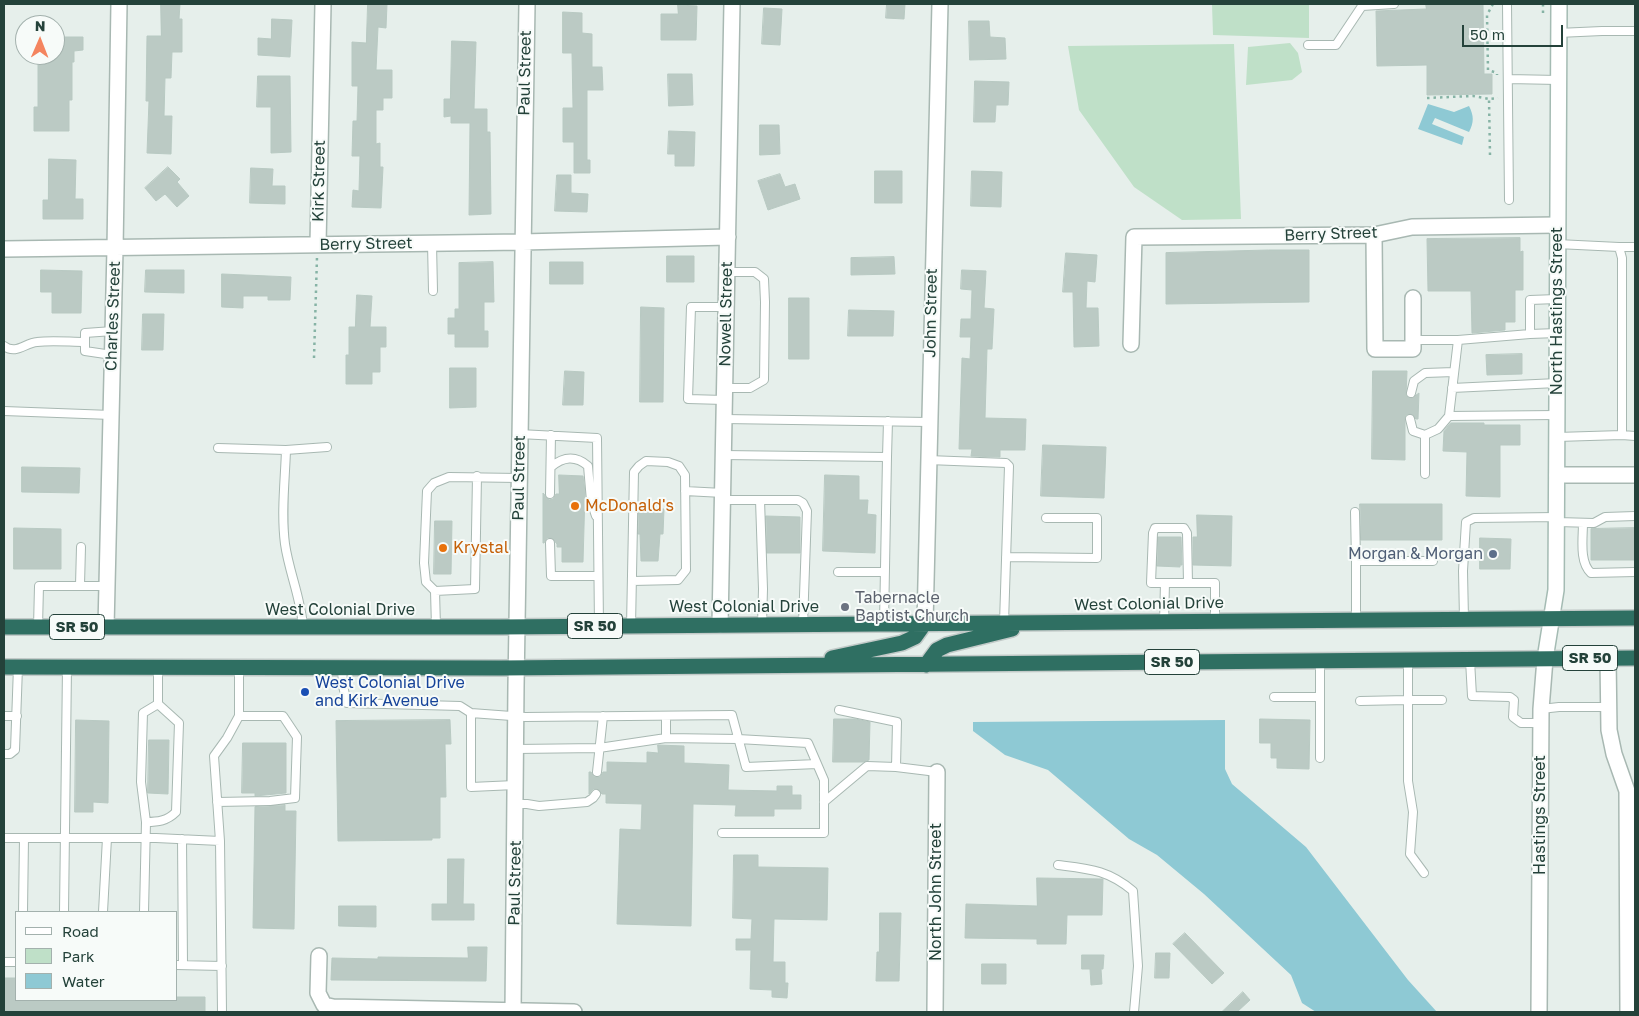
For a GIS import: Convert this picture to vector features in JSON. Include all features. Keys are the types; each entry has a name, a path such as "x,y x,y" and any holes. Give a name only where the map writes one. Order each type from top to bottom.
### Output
{"highway":[{"name":"West Colonial Drive","path":"4,627 632,626 1635,618"},
{"path":"799,665 902,643 914,637 924,623"},
{"path":"926,664 937,650 947,645 1040,623"},
{"name":"SR 50","path":"11,667 516,668 1635,658"}],"street":[{"name":"Charles Street","path":"106,628 119,4"},
{"name":"Kirk Street","path":"318,244 323,4"},
{"name":"Paul Street","path":"513,1012 519,434 527,4"},
{"name":"Nowell Street","path":"720,625 732,4"},
{"name":"John Street","path":"924,623 940,4"},
{"name":"North Hastings Street","path":"1552,618 1556,590 1558,476 1557,225 1559,4"},
{"name":"Berry Street","path":"1130,344 1134,237 1374,234 1412,227 1557,225"},
{"path":"1374,234 1375,349 1414,349 1413,298"},
{"name":"Berry Street","path":"4,249 115,249 728,237"},
{"path":"1558,476 1635,475"},
{"name":"Hastings Street","path":"1539,1012 1541,716 1552,618"},
{"path":"1608,658 1609,730 1614,754 1627,791 1628,1012"},
{"name":"North John Street","path":"935,1012 937,772"},
{"path":"319,956 318,993 324,1006 342,1008 574,1012"}],"lane":[{"path":"1308,46 1336,45 1362,6 1394,4"},
{"path":"1507,4 1509,200"},
{"path":"1558,33 1602,30 1635,31"},
{"path":"1508,79 1558,80"},
{"path":"432,243 433,290"},
{"path":"1557,244 1635,247"},
{"path":"1619,247 1622,258 1622,435"},
{"path":"726,307 691,307 688,399 750,388 764,380 764,279 755,272 727,272"},
{"path":"1530,334 1530,300 1557,299"},
{"path":"112,355 85,351 85,333 113,331"},
{"path":"1414,340 1458,340 1557,333"},
{"path":"1410,418 1413,431 1425,435 1438,429 1449,416 1458,340"},
{"path":"4,346 16,350 36,342 85,342"},
{"path":"1411,393 1414,381 1425,373 1454,372"},
{"path":"1452,388 1557,383"},
{"path":"4,411 111,415"},
{"path":"1449,416 1557,415"},
{"path":"724,419 929,422"},
{"path":"884,624 888,421"},
{"path":"519,434 597,438 599,626"},
{"path":"550,494 551,435"},
{"path":"1425,435 1425,474"},
{"path":"1557,437 1635,436"},
{"path":"218,448 286,450 326,447"},
{"path":"286,450 282,523 285,546 302,609 304,627"},
{"path":"723,455 887,457"},
{"path":"551,467 560,460 569,459 582,460 588,466 591,501 598,523"},
{"path":"928,460 1006,463 1008,466 1004,623"},
{"path":"632,581 678,580 686,570 685,475 679,466 668,462 646,461 634,472 632,581 632,626"},
{"path":"435,591 475,589 477,476"},
{"path":"436,627 435,591 426,582 424,563 426,491 434,483 449,477 519,478"},
{"path":"685,491 760,500 798,500 803,503 807,511 803,624"},
{"path":"760,500 763,589 762,625"},
{"path":"1355,512 1356,620"},
{"path":"1464,619 1463,571 1466,522 1474,518 1557,519 1594,523 1604,517 1635,516"},
{"path":"1006,557 1097,558 1097,518 1046,518"},
{"path":"1583,523 1583,558 1586,568 1591,573 1635,572"},
{"path":"1188,583 1187,533 1184,528 1155,528 1153,533 1151,584 1215,583 1215,621"},
{"path":"550,543 550,576 597,576"},
{"path":"80,586 81,547"},
{"path":"1356,561 1433,561"},
{"path":"838,572 885,572"},
{"path":"1164,622 1165,584"},
{"path":"38,627 39,586 106,586"},
{"path":"1408,660 1408,782 1413,812 1410,854 1424,873"},
{"path":"1470,660 1472,696 1510,697 1514,700 1513,717 1522,723 1559,707 1609,707"},
{"path":"1320,661 1320,758"},
{"path":"4,754 10,754 16,750 17,716 11,667"},
{"path":"64,911 66,667"},
{"path":"146,822 159,822 171,817 176,812 180,724 158,704 158,667"},
{"path":"222,1012 220,841 214,756 239,716 239,667"},
{"path":"342,668 343,686 347,703 460,706 471,714 516,717 732,715 746,767 817,764"},
{"path":"1274,698 1320,697"},
{"path":"1360,701 1442,700"},
{"path":"144,911 146,822 141,782 143,713 158,704"},
{"path":"839,710 898,722 896,767"},
{"path":"471,714 471,787 515,785"},
{"path":"4,716 17,716"},
{"path":"217,802 270,801 295,798 297,737 283,716 239,716"},
{"path":"597,772 603,716"},
{"path":"666,716 666,738"},
{"path":"516,749 599,748 666,738 738,739 808,743 824,780 824,833 722,833"},
{"path":"824,802 868,766 937,772"},
{"path":"516,804 538,806 587,802 596,794"},
{"path":"4,838 146,838 220,841"},
{"path":"23,911 24,838"},
{"path":"103,911 107,838"},
{"path":"182,839 179,965 222,966"},
{"path":"1058,865 1103,872 1123,883 1133,892 1138,966 1134,1012"}],"path":[{"path":"1493,4 1487,15 1488,70 1497,73 1497,79"},
{"path":"1427,98 1473,96 1489,99 1498,98"},
{"path":"1489,99 1490,155"},
{"name":"Kirk Street","path":"314,358 318,244"}],"green space":[{"path":"1212,4 1309,4 1309,38 1213,35"},
{"path":"1290,43 1298,53 1302,72 1292,80 1246,85 1248,47"},
{"path":"1234,44 1241,219 1182,220 1134,187 1079,110 1068,46"}],"water":[{"path":"1428,104 1454,112 1469,106 1473,119 1469,132 1435,118 1432,124 1464,137 1462,145 1418,129"},
{"path":"1225,720 1225,769 1232,784 1306,847 1408,980 1437,1012 1316,1012 1302,1003 1291,975 1204,894 1157,855 1129,839 1048,770 1005,755 973,731 973,722"}],"building":[{"path":"161,4 180,4 179,19 182,19 182,52 172,52 171,78 165,78 164,116 172,116 171,154 147,153 149,101 146,101 147,36 161,36"},
{"path":"368,4 387,4 386,28 378,27 376,70 392,70 392,98 383,98 383,110 376,110 376,144 380,143 380,167 383,167 381,208 352,207 353,190 359,191 360,156 352,156 353,121 357,121 358,86 352,86 352,42 366,43"},
{"path":"887,4 905,4 904,19 886,18"},
{"path":"1426,4 1483,4 1484,74 1492,74 1492,94 1427,95 1427,65 1377,66 1376,11 1426,9"},
{"path":"678,5 697,6 696,40 661,40 661,14 678,14"},
{"path":"764,8 782,9 780,45 762,44"},
{"path":"563,12 582,13 582,33 592,34 592,67 602,67 603,90 587,90 587,160 590,160 590,173 574,173 574,142 563,142 563,108 573,108 572,53 563,53"},
{"path":"272,19 292,20 290,57 258,55 258,38 271,39"},
{"path":"969,21 989,21 990,37 1005,38 1006,59 970,60"},
{"path":"65,37 83,37 83,50 74,51 74,62 72,62 72,100 69,100 69,131 34,131 34,107 38,107 38,65 65,65"},
{"path":"452,41 476,42 474,109 487,109 487,132 490,132 491,214 469,215 470,123 451,123 451,116 444,117 444,99 450,99"},
{"path":"668,74 692,74 693,105 669,106"},
{"path":"258,76 290,76 291,152 271,153 271,107 257,107"},
{"path":"975,81 1009,82 1008,105 996,105 995,122 974,122"},
{"path":"760,125 779,125 780,154 760,155"},
{"path":"669,131 695,132 694,166 675,166 675,154 668,154"},
{"path":"49,159 76,160 75,199 83,199 83,219 43,219 43,200 48,200"},
{"path":"168,167 180,179 177,182 189,196 177,207 165,194 156,201 145,188"},
{"path":"251,168 273,169 272,186 285,186 285,204 250,203"},
{"path":"875,171 902,171 902,203 875,203"},
{"path":"972,171 1002,172 1001,207 971,206"},
{"path":"780,174 785,187 795,184 800,199 768,210 758,181"},
{"path":"557,175 571,175 571,193 588,194 587,212 555,211"},
{"path":"1520,238 1520,252 1523,251 1523,290 1515,290 1515,322 1505,322 1505,330 1472,333 1471,291 1428,291 1427,239"},
{"path":"1309,250 1309,302 1166,304 1166,253"},
{"path":"1066,253 1097,255 1095,282 1087,281 1086,308 1098,308 1099,346 1074,347 1073,292 1063,292"},
{"path":"667,256 694,256 694,282 667,282"},
{"path":"894,257 895,274 851,275 851,258"},
{"path":"493,262 494,302 484,302 484,331 488,331 488,347 455,347 455,334 448,334 448,318 455,318 455,309 459,309 459,263"},
{"path":"550,262 583,262 583,284 550,284"},
{"path":"41,270 82,271 81,313 52,313 52,292 41,292"},
{"path":"146,270 184,270 184,293 145,292"},
{"path":"962,270 986,271 984,308 994,309 992,349 987,349 985,418 1026,419 1025,450 1000,450 1000,457 971,456 972,449 959,449 962,358 970,359 971,337 960,337 961,319 971,319 972,290 961,289"},
{"path":"222,274 291,277 290,300 268,300 268,296 243,296 243,308 222,307"},
{"path":"357,295 372,296 370,327 386,327 386,347 380,347 380,372 372,372 372,384 346,384 346,355 349,355 349,327 355,327"},
{"path":"789,298 809,298 809,359 789,359"},
{"path":"641,307 664,308 663,402 640,402"},
{"path":"849,310 894,311 893,336 848,336"},
{"path":"143,314 164,314 163,350 142,350"},
{"path":"1522,354 1522,374 1487,375 1486,355"},
{"path":"450,368 476,368 476,407 450,408"},
{"path":"565,371 584,372 583,405 563,405"},
{"path":"1373,371 1407,371 1406,395 1412,398 1419,393 1418,419 1411,414 1406,415 1405,418 1405,460 1372,459"},
{"path":"1451,423 1520,425 1520,445 1500,445 1500,497 1466,496 1467,452 1443,451 1444,431"},
{"path":"1043,445 1106,447 1104,498 1041,496"},
{"path":"22,467 80,468 79,493 22,492"},
{"path":"559,475 583,476 585,492 583,562 562,562 562,547 557,547 552,538 547,538 543,543 543,493 549,500 553,499 556,494 559,494"},
{"path":"825,475 859,476 859,500 868,500 867,514 876,515 875,553 823,551"},
{"path":"1360,504 1442,504 1442,540 1361,540"},
{"path":"639,509 664,509 663,534 660,534 658,561 641,561 640,534 638,534"},
{"path":"1197,515 1232,516 1231,566 1193,565 1193,537 1197,537"},
{"path":"766,516 800,517 800,553 767,553"},
{"name":"Krystal","path":"435,521 452,521 451,574 434,574"},
{"path":"14,528 61,529 61,569 14,569"},
{"path":"1635,528 1635,560 1591,560 1591,529"},
{"path":"1158,537 1181,537 1182,565 1180,567 1157,566"},
{"path":"1480,538 1511,539 1510,569 1480,569"},
{"path":"834,719 855,719 870,722 869,760 863,762 833,762"},
{"path":"1260,719 1310,720 1309,769 1277,768 1277,758 1271,758 1271,743 1260,743"},
{"path":"76,720 109,721 108,803 93,802 93,812 75,812"},
{"path":"450,720 451,744 445,744 446,797 440,797 440,838 432,838 432,840 338,841 336,721"},
{"path":"149,740 169,740 168,794 148,793"},
{"path":"243,743 286,743 286,793 255,796 255,793 242,793"},
{"path":"658,745 684,746 684,763 729,765 728,790 777,791 777,786 792,786 792,795 801,795 801,809 774,809 774,816 735,816 736,805 693,804 691,926 617,924 620,829 641,830 642,804 606,803 606,794 602,794 597,789 593,789 589,794 589,772 594,777 600,777 603,772 607,772 607,762 647,763 647,752 658,753"},
{"path":"285,805 285,811 296,811 294,929 253,928 255,807"},
{"path":"734,855 758,855 758,867 828,868 827,920 774,919 773,962 785,962 785,983 788,983 787,998 772,997 772,990 750,989 751,950 736,950 736,939 751,939 752,919 733,918"},
{"path":"448,859 464,859 463,904 474,904 474,920 432,920 432,904 447,904"},
{"path":"1037,878 1103,879 1102,915 1067,915 1066,944 1037,944 1037,939 965,938 966,904 1037,906"},
{"path":"339,906 376,906 376,927 339,926"},
{"path":"880,913 901,913 899,981 876,981"},
{"path":"1185,933 1224,973 1212,984 1173,944"},
{"path":"468,947 487,947 486,981 331,980 332,958 468,958"},
{"path":"1156,953 1170,953 1169,978 1155,978"},
{"path":"1082,955 1104,955 1103,969 1101,969 1102,984 1091,985 1090,969 1082,969"},
{"path":"982,964 1006,964 1006,984 982,984"},
{"path":"4,978 15,978 15,1001 178,1001 178,997 205,997 205,1012 4,1012"},
{"path":"1243,992 1250,1000 1237,1012 1222,1012"}],"place":[{"name":"McDonald's","path":"575,506"},
{"name":"Krystal","path":"443,548"},
{"name":"Morgan & Morgan","path":"1493,554"},
{"name":"Tabernacle Baptist Church","path":"845,607"},
{"name":"West Colonial Drive and Kirk Avenue","path":"305,692"}]}
